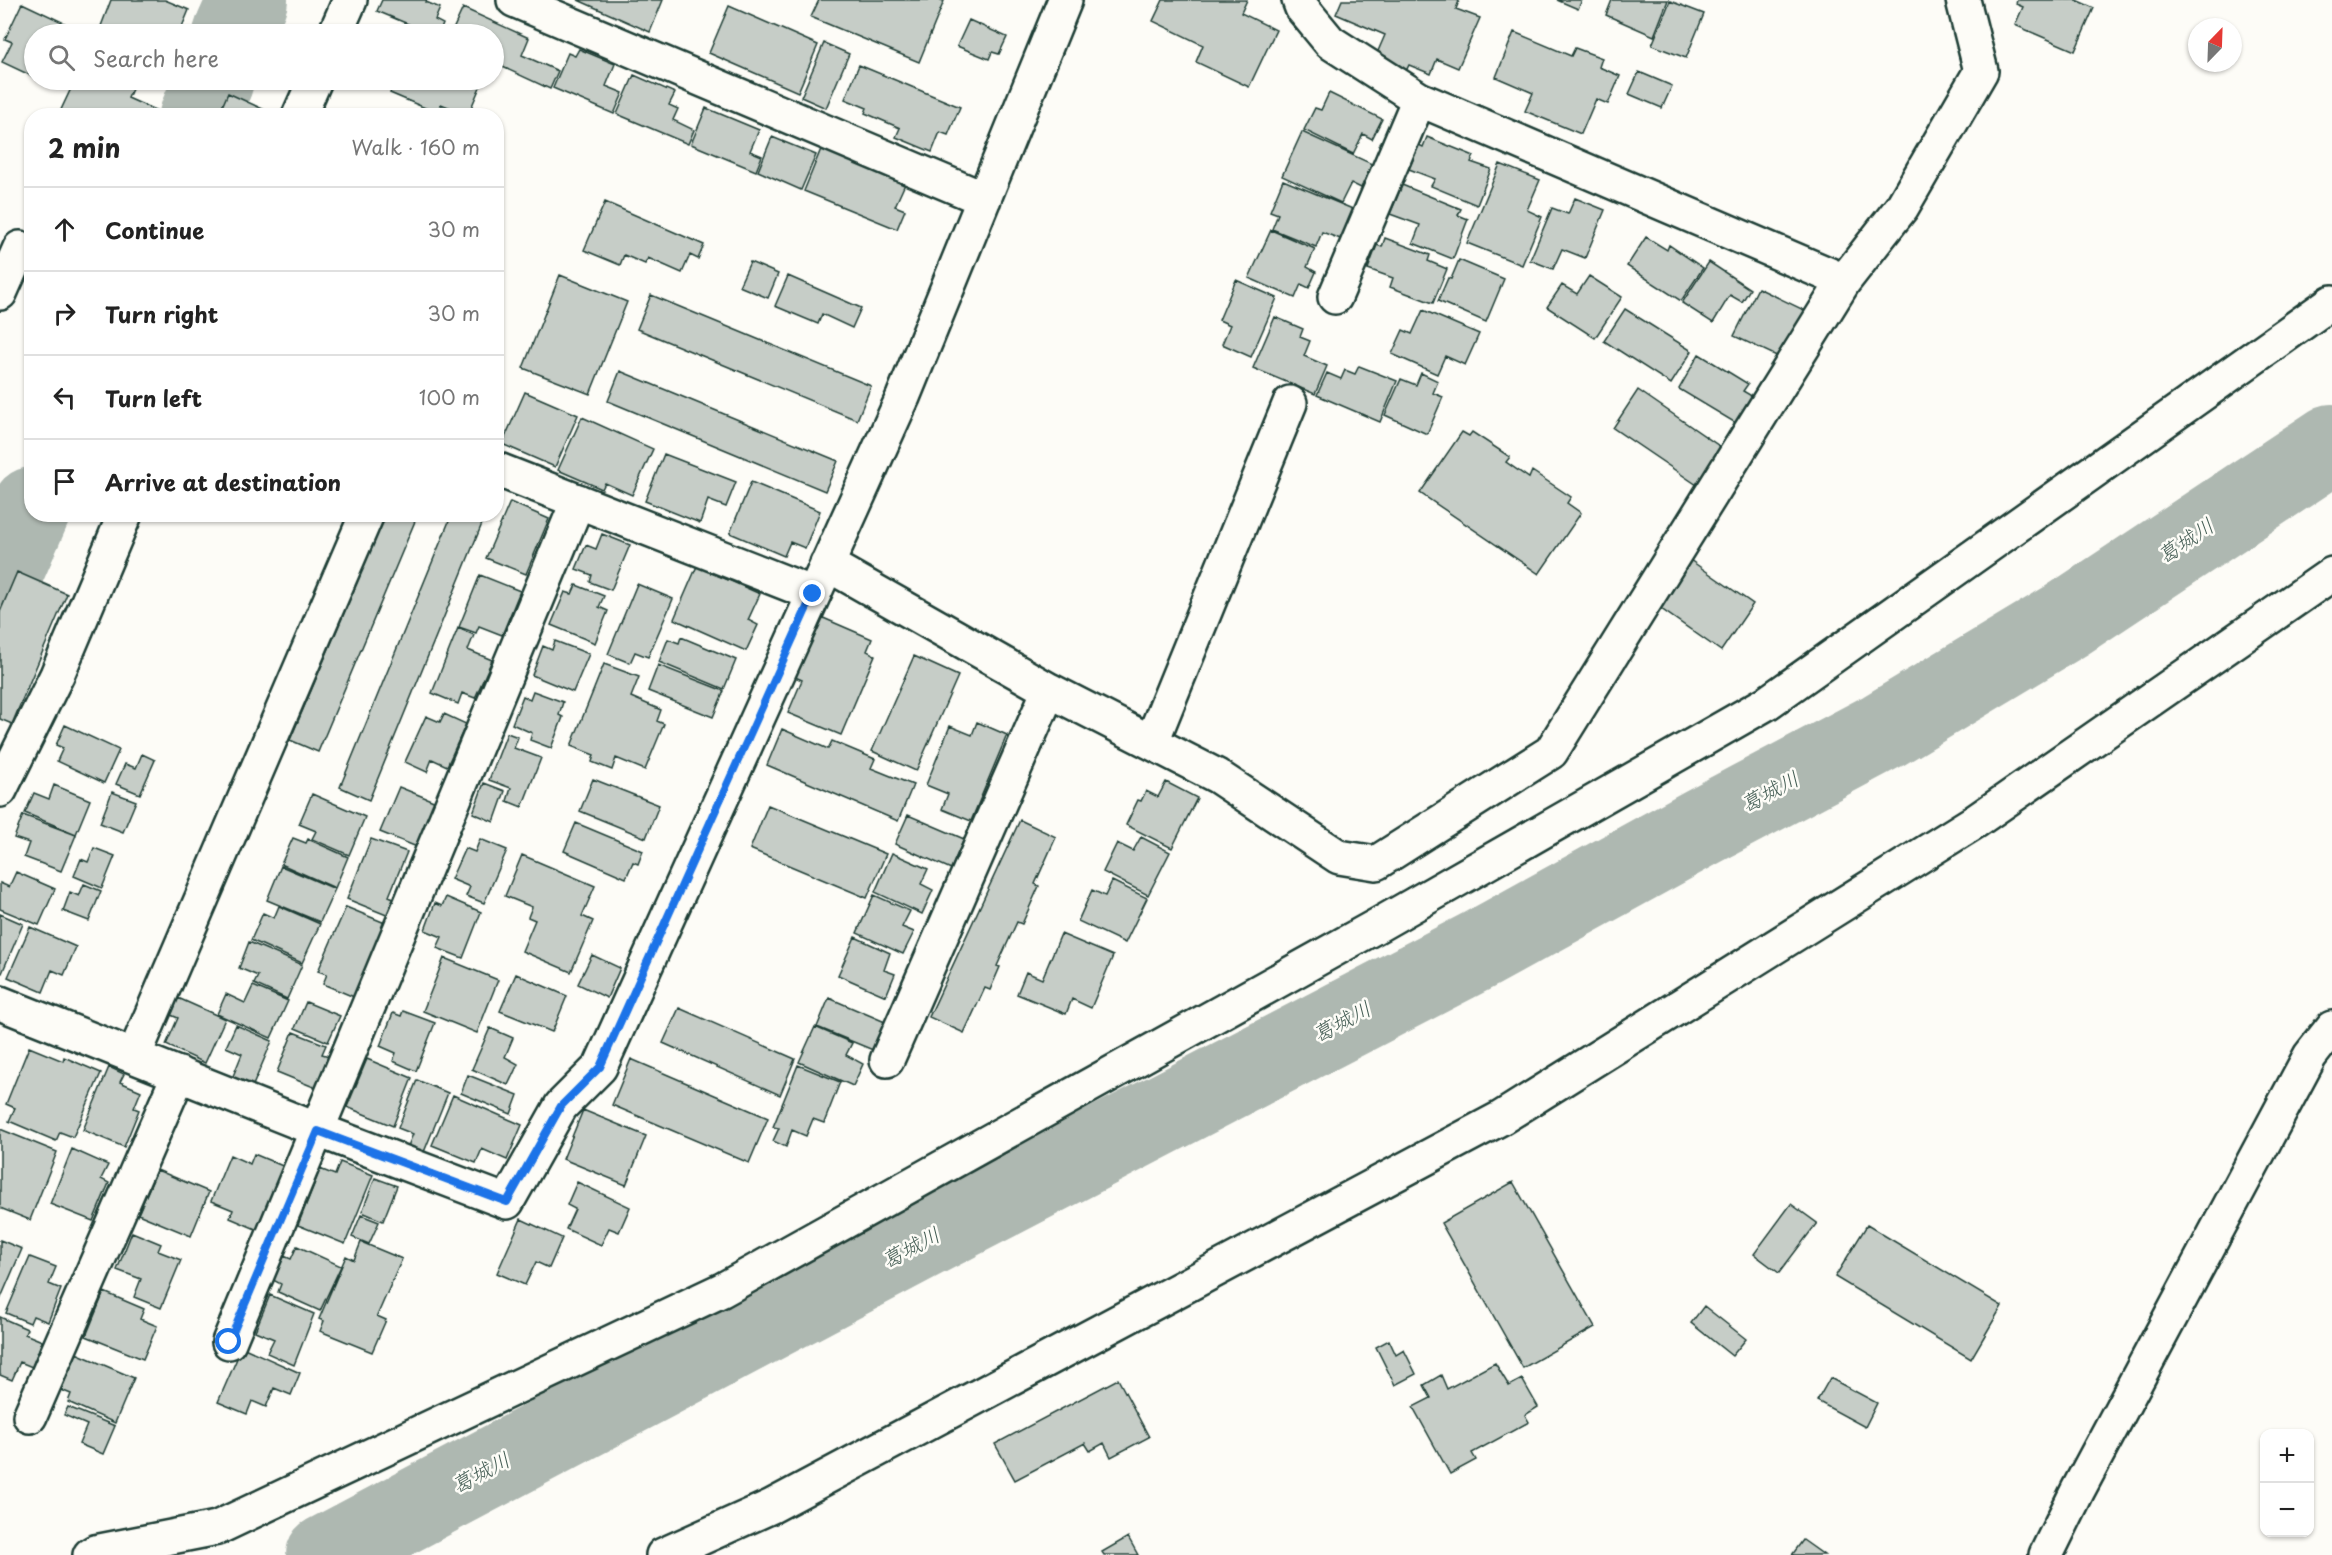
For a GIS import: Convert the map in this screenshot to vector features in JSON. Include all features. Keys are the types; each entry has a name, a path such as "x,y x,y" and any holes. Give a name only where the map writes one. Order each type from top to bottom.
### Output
{"street":[{"path":"339,24 350,0"},
{"path":"514,0 984,200"},
{"path":"0,1003 318,1131 507,1202 561,1106 600,1067 903,397 1065,0"},
{"path":"1299,0 1302,8 1330,42 1419,99 1844,280"},
{"path":"827,564 1049,690 1217,776 1339,857 1376,863 1551,752 1844,280 1902,207 1981,71 1963,0"},
{"path":"303,108 311,90"},
{"path":"1335,297 1419,99"},
{"path":"0,293 17,247"},
{"path":"90,1555 95,1552 217,1528 722,1290 1380,924 1767,703 2332,302"},
{"path":"1152,741 1290,403"},
{"path":"504,472 813,594"},
{"path":"229,1342 578,501"},
{"path":"0,790 57,675 122,522"},
{"path":"134,1056 364,522"},
{"path":"663,1555 772,1506 1501,1118 1976,821 2332,574"},
{"path":"887,1060 1049,690"},
{"path":"2046,1555 2078,1490 2321,1062 2332,1028"},
{"path":"30,1416 179,1074"}],"building":[{"path":"111,0 165,0 189,10 183,24 102,24"},
{"path":"382,0 427,0 426,2 440,8 435,20 443,24 408,24 377,11"},
{"path":"578,0 663,0 650,32"},
{"path":"819,0 944,1 919,62 811,17"},
{"path":"1163,0 1247,0 1241,13 1276,30 1249,87 1196,62 1203,45 1153,21"},
{"path":"1342,0 1457,0 1459,1 1456,9 1480,18 1458,68 1437,59 1431,74 1409,65 1406,71 1375,58 1385,35 1336,14"},
{"path":"1557,0 1582,0 1578,9"},
{"path":"1612,0 1668,0 1654,36 1606,15"},
{"path":"2017,0 2076,0 2094,8 2075,51 2015,25 2023,7 2016,4"},
{"path":"1670,1 1704,14 1686,58 1652,45"},
{"path":"22,3 67,24 24,24 24,72 2,62 12,42 5,39"},
{"path":"729,6 818,45 798,92 709,53"},
{"path":"463,8 498,24 456,24"},
{"path":"969,20 1007,37 999,54 992,52 989,59 957,46"},
{"path":"504,27 529,38 522,55 558,71 550,89 504,68"},
{"path":"1514,32 1571,56 1575,48 1602,58 1599,67 1620,76 1608,104 1596,99 1581,134 1525,111 1533,93 1496,77"},
{"path":"824,43 849,54 826,108 801,97"},
{"path":"579,49 615,64 606,86 623,93 614,114 553,88 568,53 575,56"},
{"path":"859,65 960,107 948,135 940,132 932,152 896,137 900,128 865,113 867,108 845,99"},
{"path":"1639,72 1672,86 1662,108 1629,94"},
{"path":"634,75 675,93 669,105 678,109 673,120 694,130 688,144 617,114"},
{"path":"70,90 132,90 128,98 150,108 62,108"},
{"path":"391,90 479,90 471,108 451,108 441,104 439,108 425,108 390,93"},
{"path":"228,93 261,108 221,108"},
{"path":"1329,93 1382,119 1372,139 1363,134 1353,154 1304,130 1315,108 1321,110"},
{"path":"706,108 759,130 750,151 762,156 756,171 691,144"},
{"path":"1302,132 1372,164 1361,188 1351,183 1341,203 1282,176"},
{"path":"772,137 816,155 801,190 758,171"},
{"path":"1427,137 1474,156 1471,162 1491,169 1477,205 1431,186 1435,179 1409,169 1419,145 1423,147"},
{"path":"821,149 905,184 895,206 905,210 897,229 804,191"},
{"path":"1500,164 1540,180 1527,210 1542,217 1522,265 1467,243"},
{"path":"1283,180 1355,210 1343,240 1322,232 1316,247 1272,229 1278,214 1270,211"},
{"path":"1402,185 1461,209 1458,215 1468,219 1453,259 1413,243 1420,225 1390,214"},
{"path":"1575,198 1605,210 1585,258 1562,249 1553,269 1530,260 1552,208 1568,214"},
{"path":"605,202 704,245 698,259 690,255 682,273 648,258 645,264 624,255 620,265 584,250"},
{"path":"1271,230 1315,249 1307,267 1316,272 1309,288 1301,284 1295,298 1249,278"},
{"path":"1646,237 1667,250 1669,245 1703,268 1681,301 1627,266"},
{"path":"1385,238 1430,255 1428,261 1447,269 1433,303 1390,287 1393,278 1368,269 1377,245 1382,247"},
{"path":"1459,260 1504,279 1486,322 1438,301"},
{"path":"750,262 778,274 768,298 739,286"},
{"path":"1709,262 1750,289 1742,302 1730,295 1713,323 1682,303"},
{"path":"560,275 627,302 590,394 523,368"},
{"path":"788,276 861,308 852,328 822,314 818,324 775,306"},
{"path":"1589,276 1622,297 1595,338 1547,307 1562,285 1577,294"},
{"path":"1236,280 1277,298 1251,357 1222,344 1230,325 1219,320"},
{"path":"1758,288 1806,311 1783,359 1734,336"},
{"path":"651,295 871,386 857,420 637,329"},
{"path":"1625,309 1692,351 1671,384 1604,341"},
{"path":"1423,310 1479,334 1465,365 1445,356 1437,374 1392,354 1403,330 1412,334"},
{"path":"1275,317 1303,329 1300,337 1310,341 1304,356 1327,366 1315,394 1253,368"},
{"path":"1699,354 1748,384 1743,391 1755,398 1739,425 1679,389"},
{"path":"1359,366 1397,381 1380,422 1317,395 1327,373 1341,379 1345,370 1355,374"},
{"path":"620,371 838,461 825,491 608,401"},
{"path":"1421,373 1438,381 1433,393 1443,397 1427,434 1385,415 1401,379 1416,385"},
{"path":"1638,390 1722,448 1697,485 1613,428"},
{"path":"525,392 578,415 555,467 504,445 504,439"},
{"path":"582,417 653,449 632,495 605,483 602,489 558,470"},
{"path":"1462,432 1469,436 1472,432 1510,457 1506,462 1529,478 1532,471 1571,497 1567,503 1581,513 1539,574 1420,493"},
{"path":"664,454 736,482 726,507 708,500 700,523 645,501"},
{"path":"751,482 820,511 805,548 790,542 784,556 730,533"},
{"path":"510,502 549,519 526,574 486,558 501,522 504,522"},
{"path":"383,522 415,522 318,752 290,740"},
{"path":"449,522 483,522 369,800 340,787"},
{"path":"602,534 630,545 611,590 590,582 592,575 576,569 586,545 596,549"},
{"path":"1690,560 1753,604 1721,651 1657,606"},
{"path":"697,566 760,594 748,620 758,625 746,651 674,619"},
{"path":"17,572 67,594 12,724 0,719 0,612"},
{"path":"480,575 520,591 502,635 479,626 476,633 459,627"},
{"path":"637,584 673,599 648,657 635,652 630,663 608,654"},
{"path":"576,585 604,596 599,607 608,611 595,643 551,625 565,592 572,594"},
{"path":"821,617 872,639 867,651 875,655 841,735 788,713 802,680 795,677"},
{"path":"458,628 474,635 468,650 492,660 475,698 462,693 458,704 432,693"},
{"path":"681,637 736,660 724,689 659,662 668,639 679,643"},
{"path":"555,641 589,654 573,692 532,675 543,646 552,650"},
{"path":"914,656 958,676 916,771 872,751"},
{"path":"604,664 639,677 631,697 661,710 657,721 664,724 645,770 616,758 612,770 592,762 594,755 571,746"},
{"path":"658,665 724,691 713,717 648,691"},
{"path":"533,691 563,702 559,715 563,717 551,748 530,740 532,733 512,724 523,696 530,699"},
{"path":"444,714 466,724 447,766 432,759 427,772 405,762 426,716 440,722"},
{"path":"977,722 1007,735 971,821 942,809 948,794 926,785 950,726 972,735"},
{"path":"65,725 119,750 104,783 57,761 63,748 56,745"},
{"path":"782,729 828,749 832,741 875,759 871,768 913,785 898,821 767,765"},
{"path":"507,733 518,737 514,748 541,758 522,807 507,801 511,788 489,780"},
{"path":"142,754 155,760 140,794 116,784 125,764 136,768"},
{"path":"593,779 659,805 646,838 580,811"},
{"path":"1166,782 1197,798 1172,848 1126,825 1138,800 1141,801 1146,791 1158,797"},
{"path":"484,783 505,791 494,822 473,813"},
{"path":"54,785 90,800 76,834 25,813 34,793 49,799"},
{"path":"399,787 436,802 417,847 380,832"},
{"path":"112,792 136,801 123,832 100,823"},
{"path":"312,794 365,817 349,855 312,839 316,831 299,824"},
{"path":"768,805 886,854 867,898 750,849"},
{"path":"23,815 76,835 61,871 24,857 29,843 14,838"},
{"path":"908,815 964,839 951,869 895,844"},
{"path":"1020,820 1056,837 1035,884 1039,886 1022,924 1017,922 997,966 1000,967 990,990 985,988 964,1033 929,1017"},
{"path":"576,823 643,851 638,864 633,862 626,878 564,851"},
{"path":"1141,837 1170,852 1148,895 1103,872 1117,843 1133,851"},
{"path":"293,838 306,843 308,839 348,857 335,888 281,864"},
{"path":"371,839 407,852 389,896 396,899 389,916 347,899"},
{"path":"480,839 507,850 484,903 466,896 470,887 451,879 465,848 475,852"},
{"path":"94,848 115,856 102,888 74,876 81,859 88,862"},
{"path":"892,853 928,869 921,884 933,890 922,914 875,892"},
{"path":"522,855 595,886 582,916 593,921 571,972 522,951 535,920 528,917 532,907 505,896"},
{"path":"281,866 335,889 320,922 267,900"},
{"path":"16,872 55,889 39,925 0,909 0,883 9,887"},
{"path":"1112,881 1147,898 1125,943 1078,921 1092,890 1105,896"},
{"path":"84,884 101,891 89,921 63,911 70,892 79,896"},
{"path":"874,895 910,911 902,927 914,932 903,954 857,933"},
{"path":"446,897 481,912 463,958 437,948 442,937 425,930 435,903 442,906"},
{"path":"279,906 320,924 302,963 251,940 263,913 274,918"},
{"path":"346,907 385,923 354,997 323,984 327,974 318,971"},
{"path":"0,914 23,924 2,973 0,973"},
{"path":"30,927 76,947 64,975 52,970 43,992 8,977"},
{"path":"1061,934 1113,956 1091,1008 1072,999 1066,1014 1017,994 1026,972 1042,979"},
{"path":"855,937 890,953 884,970 895,974 886,996 838,975"},
{"path":"249,942 302,965 287,999 254,984 258,976 239,968"},
{"path":"592,955 620,968 607,998 578,984"},
{"path":"444,958 498,980 477,1033 423,1011"},
{"path":"516,974 567,996 552,1032 500,1011"},
{"path":"253,986 288,1001 271,1038 217,1014 226,994 245,1003"},
{"path":"178,998 225,1019 205,1063 166,1045 178,1018 171,1015"},
{"path":"829,998 885,1022 873,1050 817,1027"},
{"path":"306,1002 340,1016 328,1042 295,1028"},
{"path":"679,1008 795,1059 780,1095 663,1043"},
{"path":"403,1011 435,1023 416,1071 393,1061 396,1053 380,1046 393,1013 401,1016"},
{"path":"236,1025 272,1041 251,1090 231,1081 242,1054 226,1047"},
{"path":"815,1027 852,1043 846,1055 863,1064 853,1086 799,1062"},
{"path":"490,1028 513,1038 505,1057 518,1064 508,1085 472,1069"},
{"path":"293,1032 326,1045 322,1054 329,1056 316,1088 277,1072"},
{"path":"29,1047 63,1061 64,1057 101,1073 73,1137 60,1132 56,1141 9,1121 15,1108 6,1104"},
{"path":"367,1059 412,1078 393,1126 347,1107"},
{"path":"631,1059 768,1118 749,1163 612,1105"},
{"path":"798,1065 840,1082 824,1123 813,1119 806,1136 792,1130 786,1147 773,1141 779,1128 773,1127"},
{"path":"109,1067 124,1074 120,1082 141,1091 134,1108 139,1110 124,1147 83,1130"},
{"path":"468,1075 518,1095 511,1114 461,1093"},
{"path":"417,1080 448,1093 424,1152 408,1146 413,1134 398,1128"},
{"path":"453,1095 522,1125 507,1160 482,1149 476,1163 432,1145"},
{"path":"583,1110 646,1136 626,1185 563,1159"},
{"path":"0,1129 57,1152 30,1220 0,1208"},
{"path":"72,1149 108,1165 101,1179 109,1183 93,1221 50,1204"},
{"path":"254,1154 285,1167 258,1230 230,1218 233,1210 211,1201 230,1155 250,1164"},
{"path":"340,1162 373,1175 345,1244 298,1225 320,1169 335,1175"},
{"path":"157,1170 209,1192 191,1236 138,1214"},
{"path":"375,1178 397,1186 383,1221 362,1212"},
{"path":"577,1182 630,1207 619,1232 609,1228 601,1245 566,1229 575,1209 567,1205"},
{"path":"1513,1182 1595,1327 1523,1368 1441,1223"},
{"path":"1791,1204 1817,1223 1779,1273 1754,1254"},
{"path":"361,1215 379,1222 369,1244 352,1237"},
{"path":"521,1219 562,1238 549,1268 536,1262 525,1285 497,1273"},
{"path":"1867,1225 2002,1306 1971,1359 1835,1277"},
{"path":"132,1232 161,1244 158,1251 181,1260 161,1308 134,1297 141,1279 117,1270"},
{"path":"0,1240 22,1249 0,1300"},
{"path":"361,1242 402,1259 377,1316 386,1320 372,1352 320,1331 324,1321 319,1319 346,1256 354,1260"},
{"path":"297,1246 341,1266 320,1311 278,1292 281,1284 273,1280 284,1256 291,1259"},
{"path":"30,1257 56,1267 49,1284 61,1289 48,1322 33,1316 30,1323 6,1313"},
{"path":"104,1292 144,1309 140,1319 157,1326 143,1359 86,1336"},
{"path":"270,1295 314,1314 294,1365 267,1353 274,1339 255,1331"},
{"path":"1704,1306 1746,1339 1732,1356 1691,1323"},
{"path":"0,1317 27,1329 25,1334 42,1341 32,1367 20,1362 12,1380 0,1375"},
{"path":"1389,1340 1396,1355 1404,1350 1416,1374 1395,1385 1376,1347"},
{"path":"242,1347 300,1373 291,1395 274,1388 266,1407 252,1401 247,1414 218,1402"},
{"path":"76,1353 134,1378 115,1423 68,1402 71,1394 61,1390"},
{"path":"1495,1363 1509,1386 1522,1379 1538,1407 1525,1415 1529,1422 1472,1453 1476,1460 1450,1474 1413,1407 1431,1398 1424,1385 1441,1375 1447,1389"},
{"path":"1830,1378 1877,1403 1865,1427 1817,1401"},
{"path":"1118,1379 1149,1437 1111,1457 1104,1443 1090,1451 1085,1443 1015,1480 995,1444"},
{"path":"68,1407 115,1426 103,1454 79,1444 87,1425 64,1415"},
{"path":"1128,1537 1138,1555 1104,1555 1102,1552"},
{"path":"1803,1540 1824,1555 1792,1555"}],"waterway":[{"path":"237,24 248,0"},
{"path":"202,108 210,90"},
{"name":"葛城川","path":"326,1555 923,1239 1479,950 1702,827 1883,731 2067,620 2332,444"},
{"path":"0,580 25,522"}],"route":[{"path":"229,1342 318,1131 507,1202 561,1106 600,1067 813,594"}]}
